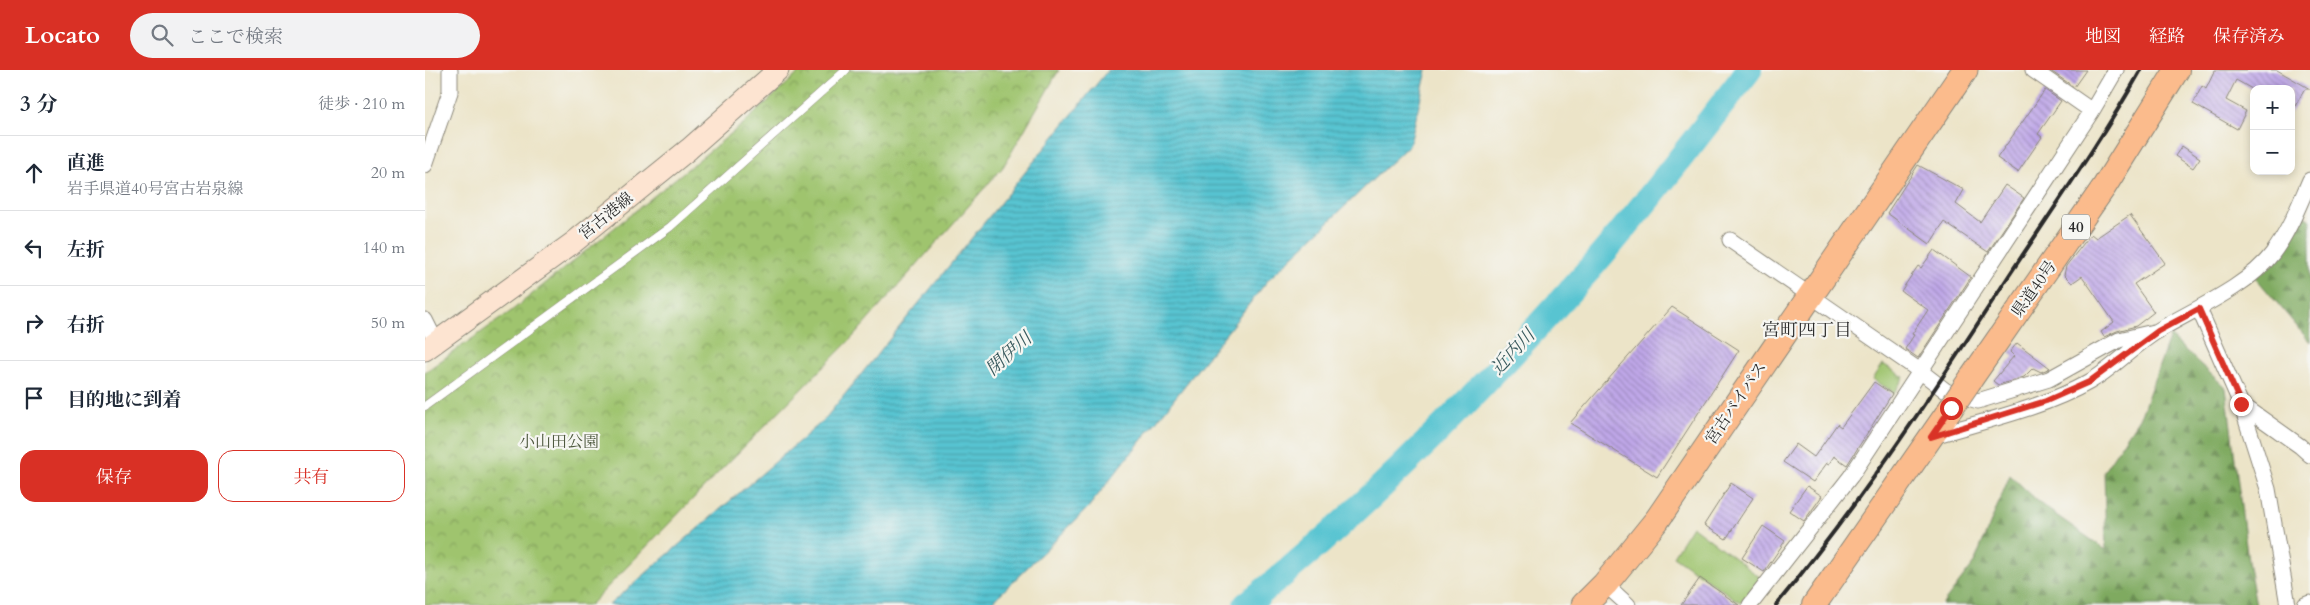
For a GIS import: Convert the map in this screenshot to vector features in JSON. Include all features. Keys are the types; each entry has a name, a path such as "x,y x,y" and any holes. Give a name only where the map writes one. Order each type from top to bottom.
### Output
{"highway":[{"name":"宮古バイパス","path":"1584,605 1605,584 1657,520 1965,70"}],"main road":[{"name":"宮古港線","path":"431,346 574,242 689,149 778,70"},
{"name":"県道40号","path":"1931,437 2104,187 2177,70"},
{"name":"40","path":"1814,605 1931,437"}],"street":[{"path":"425,165 451,92 450,70"},
{"path":"2033,70 2092,111"},
{"path":"1750,605 1851,476 2092,111 2116,70"},
{"path":"1931,437 2046,401 2089,382 2158,331 2199,309 2251,274 2272,255 2290,224 2310,180"},
{"path":"1730,240 1921,371 1946,391 1978,401 2049,379 2119,340 2158,331"},
{"path":"2199,309 2241,404 2268,489 2288,605"},
{"path":"425,320 431,346"},
{"path":"2241,404 2310,455"},
{"path":"1605,584 1628,605"},
{"path":"2305,605 2310,603"}],"lane":[{"path":"425,406 670,227 846,70"}],"green space":[{"name":"小山田公園","path":"802,70 1059,70 1003,167 853,337 590,605 425,605 425,372 510,312 743,124"},
{"path":"2299,212 2310,220 2310,342 2256,278"},
{"path":"2170,336 2226,388 2248,561 2256,605 1942,605 1974,563 2010,475 2042,505 2106,550 2104,471 2141,415"},
{"path":"1883,364 1904,377 1894,393 1873,379"},
{"path":"1692,526 1761,578 1741,603 1673,556"}],"water":[{"name":"閉伊川","path":"1108,70 1427,70 1410,144 1269,279 1087,509 989,605 609,605 824,420"}],"building":[{"path":"2049,70 2086,70 2074,87"},
{"path":"2215,70 2277,70 2310,89 2305,89 2295,106 2295,85 2250,85 2250,88 2236,80 2226,100 2246,111 2237,129 2193,104 2202,86 2206,89"},
{"path":"2045,90 2061,101 2038,134 2042,137 2018,172 1997,158"},
{"path":"2182,146 2200,158 2193,168 2175,156"},
{"path":"1918,165 1964,190 1956,204 1980,222 2005,185 2024,198 1988,252 1944,222 1930,244 1887,213"},
{"path":"2130,215 2165,263 2134,284 2154,312 2136,326 2104,337 2101,332 2114,322 2082,276 2072,283 2064,275 2066,266 2091,234 2096,238"},
{"path":"1934,250 1971,277 1918,358 1905,349 1914,335 1912,334 1928,310 1901,291 1918,266 1921,268"},
{"path":"1672,307 1739,350 1657,477 1570,423"},
{"path":"2017,343 2050,368 2041,372 2033,368 2024,377 1998,385 1993,381 2014,356 2010,352"},
{"path":"1874,382 1892,394 1847,465 1834,456 1813,482 1783,462 1796,444 1814,457 1837,424 1841,427"},
{"path":"1731,483 1753,498 1726,539 1704,525"},
{"path":"1807,486 1822,496 1804,521 1789,511"},
{"path":"1763,526 1785,541 1764,572 1742,558"},
{"path":"1700,578 1739,605 1681,605"}],"waterway":[{"name":"近内川","path":"1246,605 1339,526 1383,485 1512,354 1614,241 1749,70"}],"railway":[{"path":"1776,605 1838,526 1925,403 2093,149 2141,70"}],"district":[{"name":"宮町四丁目","path":"1807,330"}],"route":[{"path":"1951,408 1931,437 2046,401 2089,382 2158,331 2199,309 2241,404"}]}
